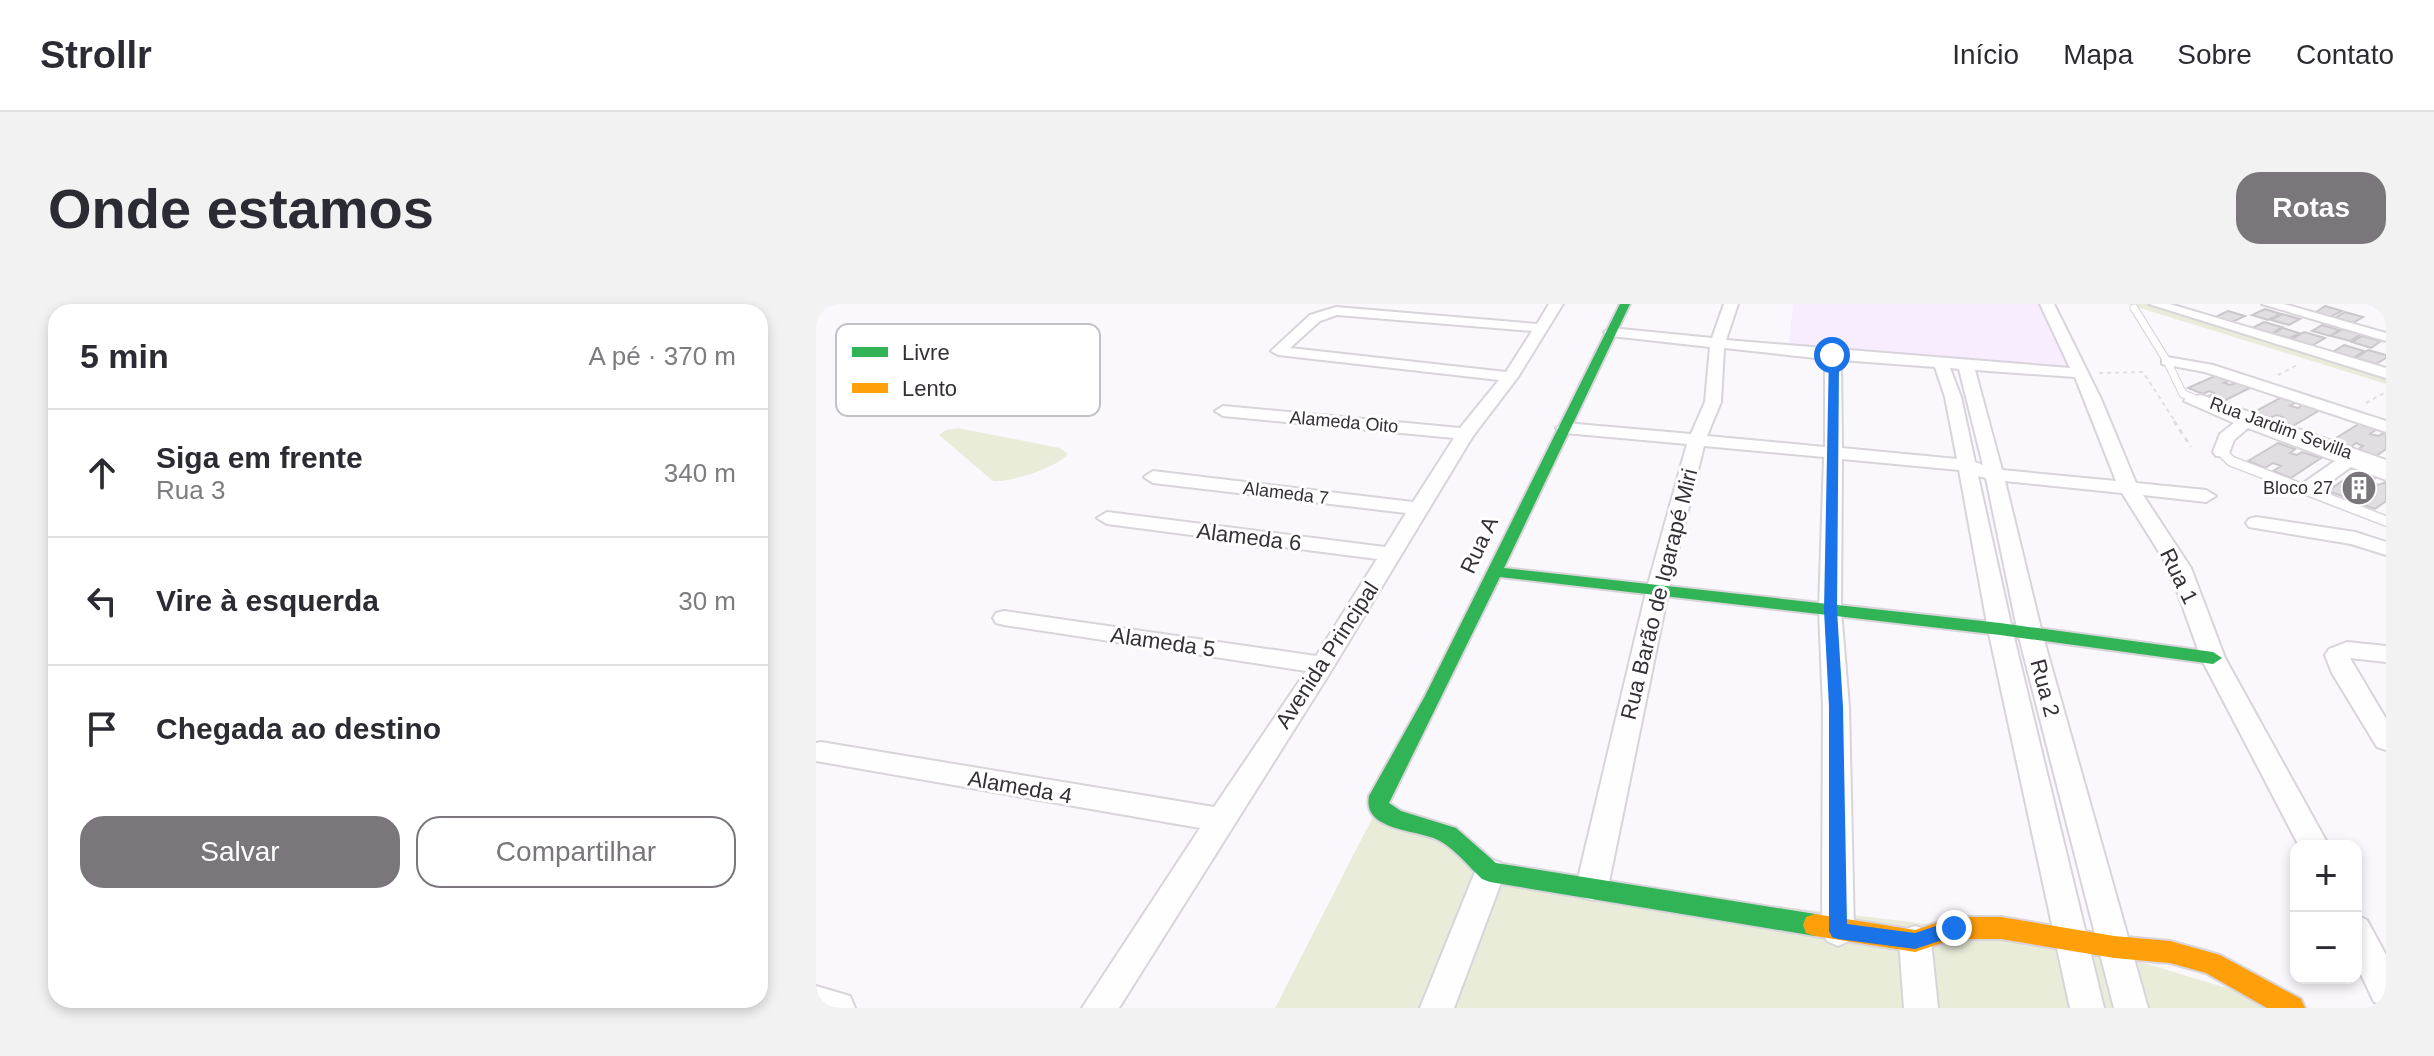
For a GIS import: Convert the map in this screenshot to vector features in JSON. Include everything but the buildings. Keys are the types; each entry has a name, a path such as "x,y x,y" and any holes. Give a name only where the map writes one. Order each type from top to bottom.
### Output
{"street":[{"name":"Avenida Principal","path":"1099,1008 1322,665 1465,434 1510,377 1556,304"},
{"name":"Rua A","path":"1490,872 1461,842 1445,832 1389,816 1378,807 1380,796 1434,696 1625,304"},
{"name":"Rua Barão de Igarapé Miri","path":"1592,887 1658,588 1697,440 1713,402 1717,345 1731,304"},
{"name":"Rua 1","path":"2047,304 2093,399 2128,487 2180,568 2213,658 2311,840"},
{"path":"2156,304 2386,373"},
{"path":"2269,304 2386,337"},
{"path":"1510,377 1278,351 1315,318 1336,311 1540,328"},
{"path":"1611,332 1717,345 2078,373"},
{"path":"1832,355 1835,367 1830,610 1836,707 1838,931"},
{"path":"2167,361 2208,368 2386,427"},
{"name":"Rua 2","path":"1953,365 1953,397 2000,629 2087,1008"},
{"name":"Rua 2","path":"1953,365 2006,520 2030,633 2131,1008"},
{"path":"2222,452 2226,438 2250,421 2269,388"},
{"name":"Rua Jardim Sevilla","path":"2196,399 2386,474"},
{"name":"Alameda Oito","path":"1223,411 1465,434"},
{"path":"2307,437 2346,413"},
{"name":"Rua Jardim Sevilla","path":"2250,421 2307,437 2386,466"},
{"path":"1565,428 1967,465 1991,474 2206,496"},
{"path":"2306,490 2349,460"},
{"name":"Alameda 7","path":"1153,477 1419,509"},
{"name":"Alameda 6","path":"1107,518 1391,554"},
{"path":"2256,523 2355,538 2386,549"},
{"path":"1494,572 1658,588 2213,658"},
{"name":"Alameda 5","path":"1004,618 1322,665"},
{"path":"2386,654 2347,650 2337,655 2344,673 2386,740"},
{"name":"Alameda 4","path":"821,752 1219,820"},
{"path":"1437,1008 1490,872 1838,931 1915,941 1954,928 1974,926 2194,957 2292,1008"},
{"path":"1915,941 1921,1008"},
{"path":"2362,942 2386,990"},
{"path":"816,1003 838,1008"}],"lane":[{"path":"2134,308 2167,361 2183,394 2196,399"},
{"path":"2222,452 2231,461 2386,521"}],"path":[{"path":"2078,373 2143,372 2191,447"}],"shaded area":[{"path":"1793,304 2043,304 2070,367 1789,344"}],"green space":[{"path":"2127,304 2153,304 2386,375 2386,384"},
{"path":"958,428 1060,448 1068,454 1033,473 993,481 939,435"},
{"path":"1378,807 1490,872 2072,941 2292,1008 1275,1008"}],"traffic: fast":[{"path":"1625,304 1434,696 1380,796 1378,807 1394,818 1448,834 1490,872 1815,925"},
{"path":"1494,572 2000,629 2213,658"}],"traffic: slow":[{"path":"1815,925 1915,941 1954,928 2001,928 2114,947 2170,952 2211,963 2292,1008"}],"place":[{"name":"Bloco 27","path":"2359,488"}],"route":[{"path":"1832,355 1835,367 1830,610 1836,707 1838,931 1915,941 1954,928"}]}
